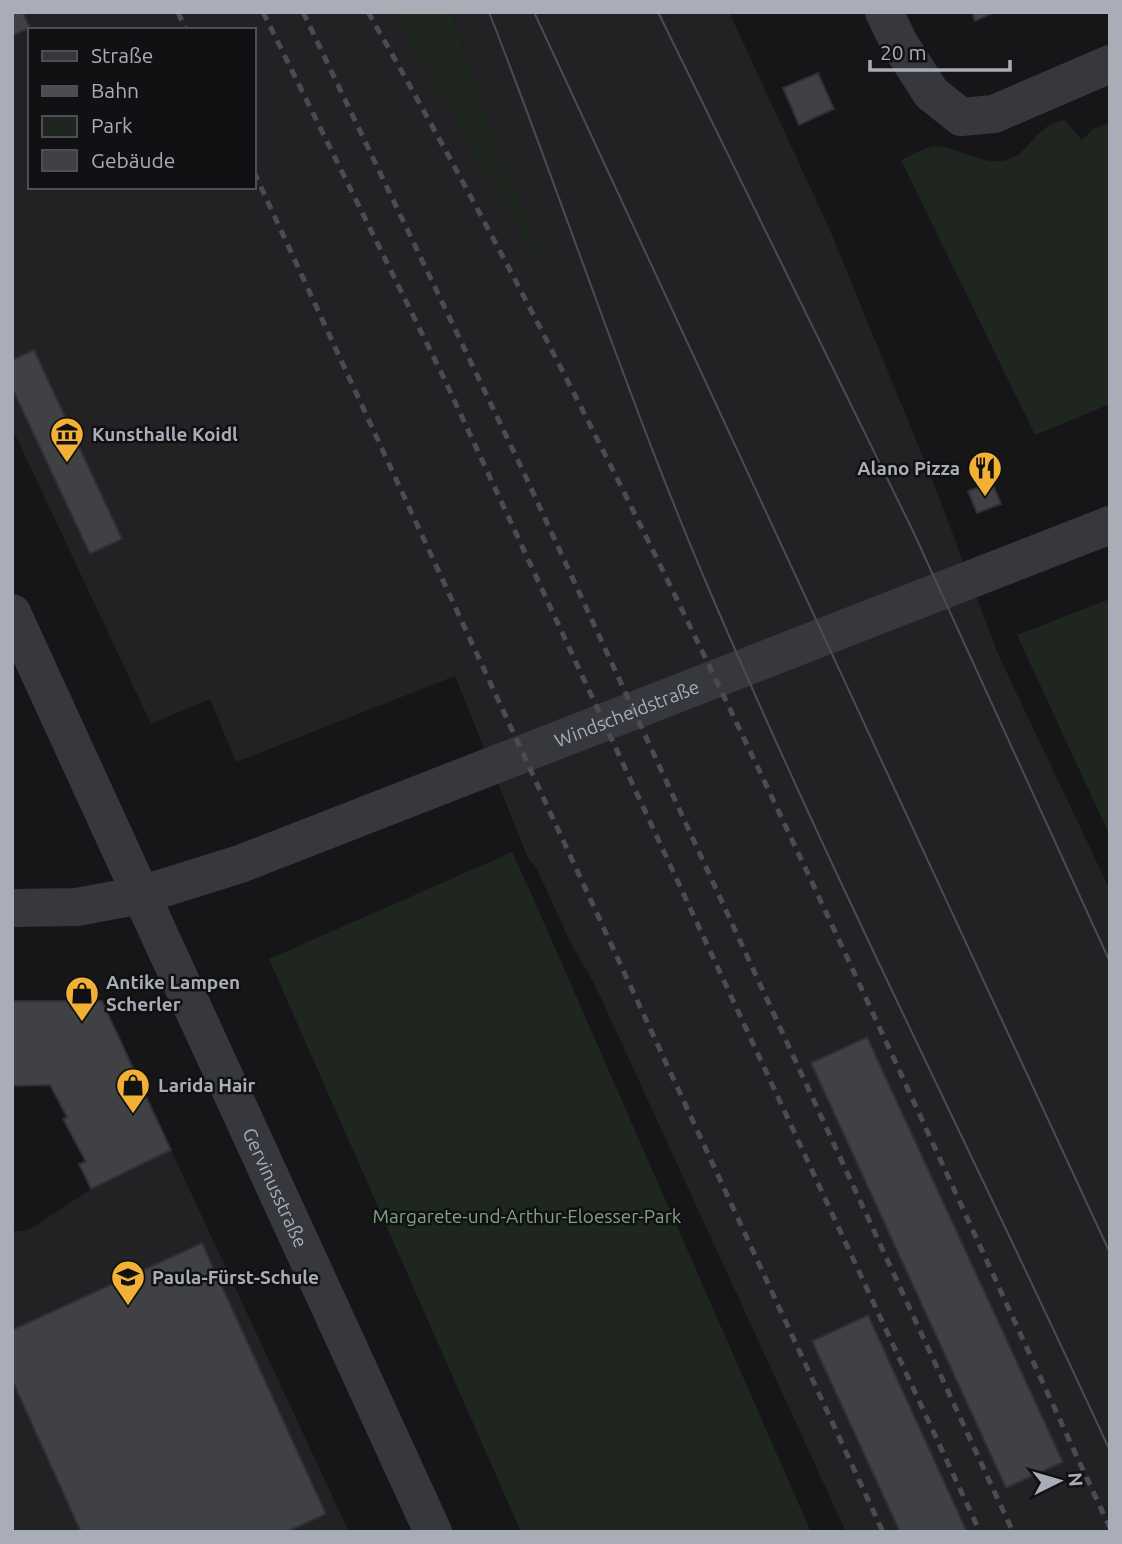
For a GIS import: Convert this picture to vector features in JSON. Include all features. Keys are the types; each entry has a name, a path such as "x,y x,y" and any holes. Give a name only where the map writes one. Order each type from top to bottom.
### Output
{"street":[{"path":"884,12 899,43 931,93 961,117 995,114 1110,64"},
{"name":"Windscheidstraße","path":"12,908 77,907 141,895 252,859 1110,525"},
{"name":"Gervinusstraße","path":"12,613 433,1532"}],"shaded area":[{"path":"12,12 392,12 543,270 451,12 729,12 829,228 934,484 998,654 1110,890 1110,1532 846,1532 594,983 571,944 537,869 528,858 455,676 236,762 210,699 151,724 12,428"},
{"name":"Paula-Fürst-Schule","path":"171,1150 349,1532 12,1532 12,1232 29,1230 91,1189"}],"green space":[{"path":"392,12 451,12 545,275"},
{"path":"1064,120 1082,140 1093,129 1110,122 1110,404 1035,435 901,160 937,146 989,161 1007,160 1022,152 1045,128"},
{"path":"1110,599 1110,836 1017,635"},
{"name":"Margarete-und-Arthur-Eloesser-Park","path":"512,852 811,1532 521,1532 269,959"}],"building":[{"path":"12,12 23,12 30,28 12,36"},
{"path":"972,12 995,12 975,21"},
{"path":"818,73 834,109 799,125 783,88"},
{"name":"Kunsthalle Koidl","path":"34,350 122,539 90,554 12,388 12,360"},
{"name":"Alano Pizza","path":"992,482 1001,504 977,513 968,491"},
{"path":"12,1001 102,1001 171,1150 91,1189 79,1164 86,1162 63,1119 67,1117 50,1085 12,1086"},
{"path":"867,1037 1063,1462 1006,1488 811,1063"},
{"name":"Paula-Fürst-Schule","path":"202,1243 326,1514 286,1532 81,1532 12,1380 12,1330"},
{"path":"868,1315 967,1532 900,1532 812,1341"}],"tram line":[{"path":"489,12 652,450 711,594 807,810 1110,1451"},
{"path":"534,12 1110,1253"},
{"path":"658,12 912,529 1110,962"}],"railway":[{"path":"178,12 185,28"},
{"path":"263,12 442,374 980,1532"},
{"path":"303,12 524,473 1013,1532"},
{"path":"368,12 471,196 569,383 663,572 845,953 1110,1528"},
{"path":"256,176 883,1532"}],"place":[{"name":"Kunsthalle Koidl","path":"67,464"},
{"name":"Alano Pizza","path":"985,498"},
{"name":"Antike Lampen Scherler","path":"82,1023"},
{"name":"Larida Hair","path":"133,1115"},
{"name":"Paula-Fürst-Schule","path":"128,1307"}]}
